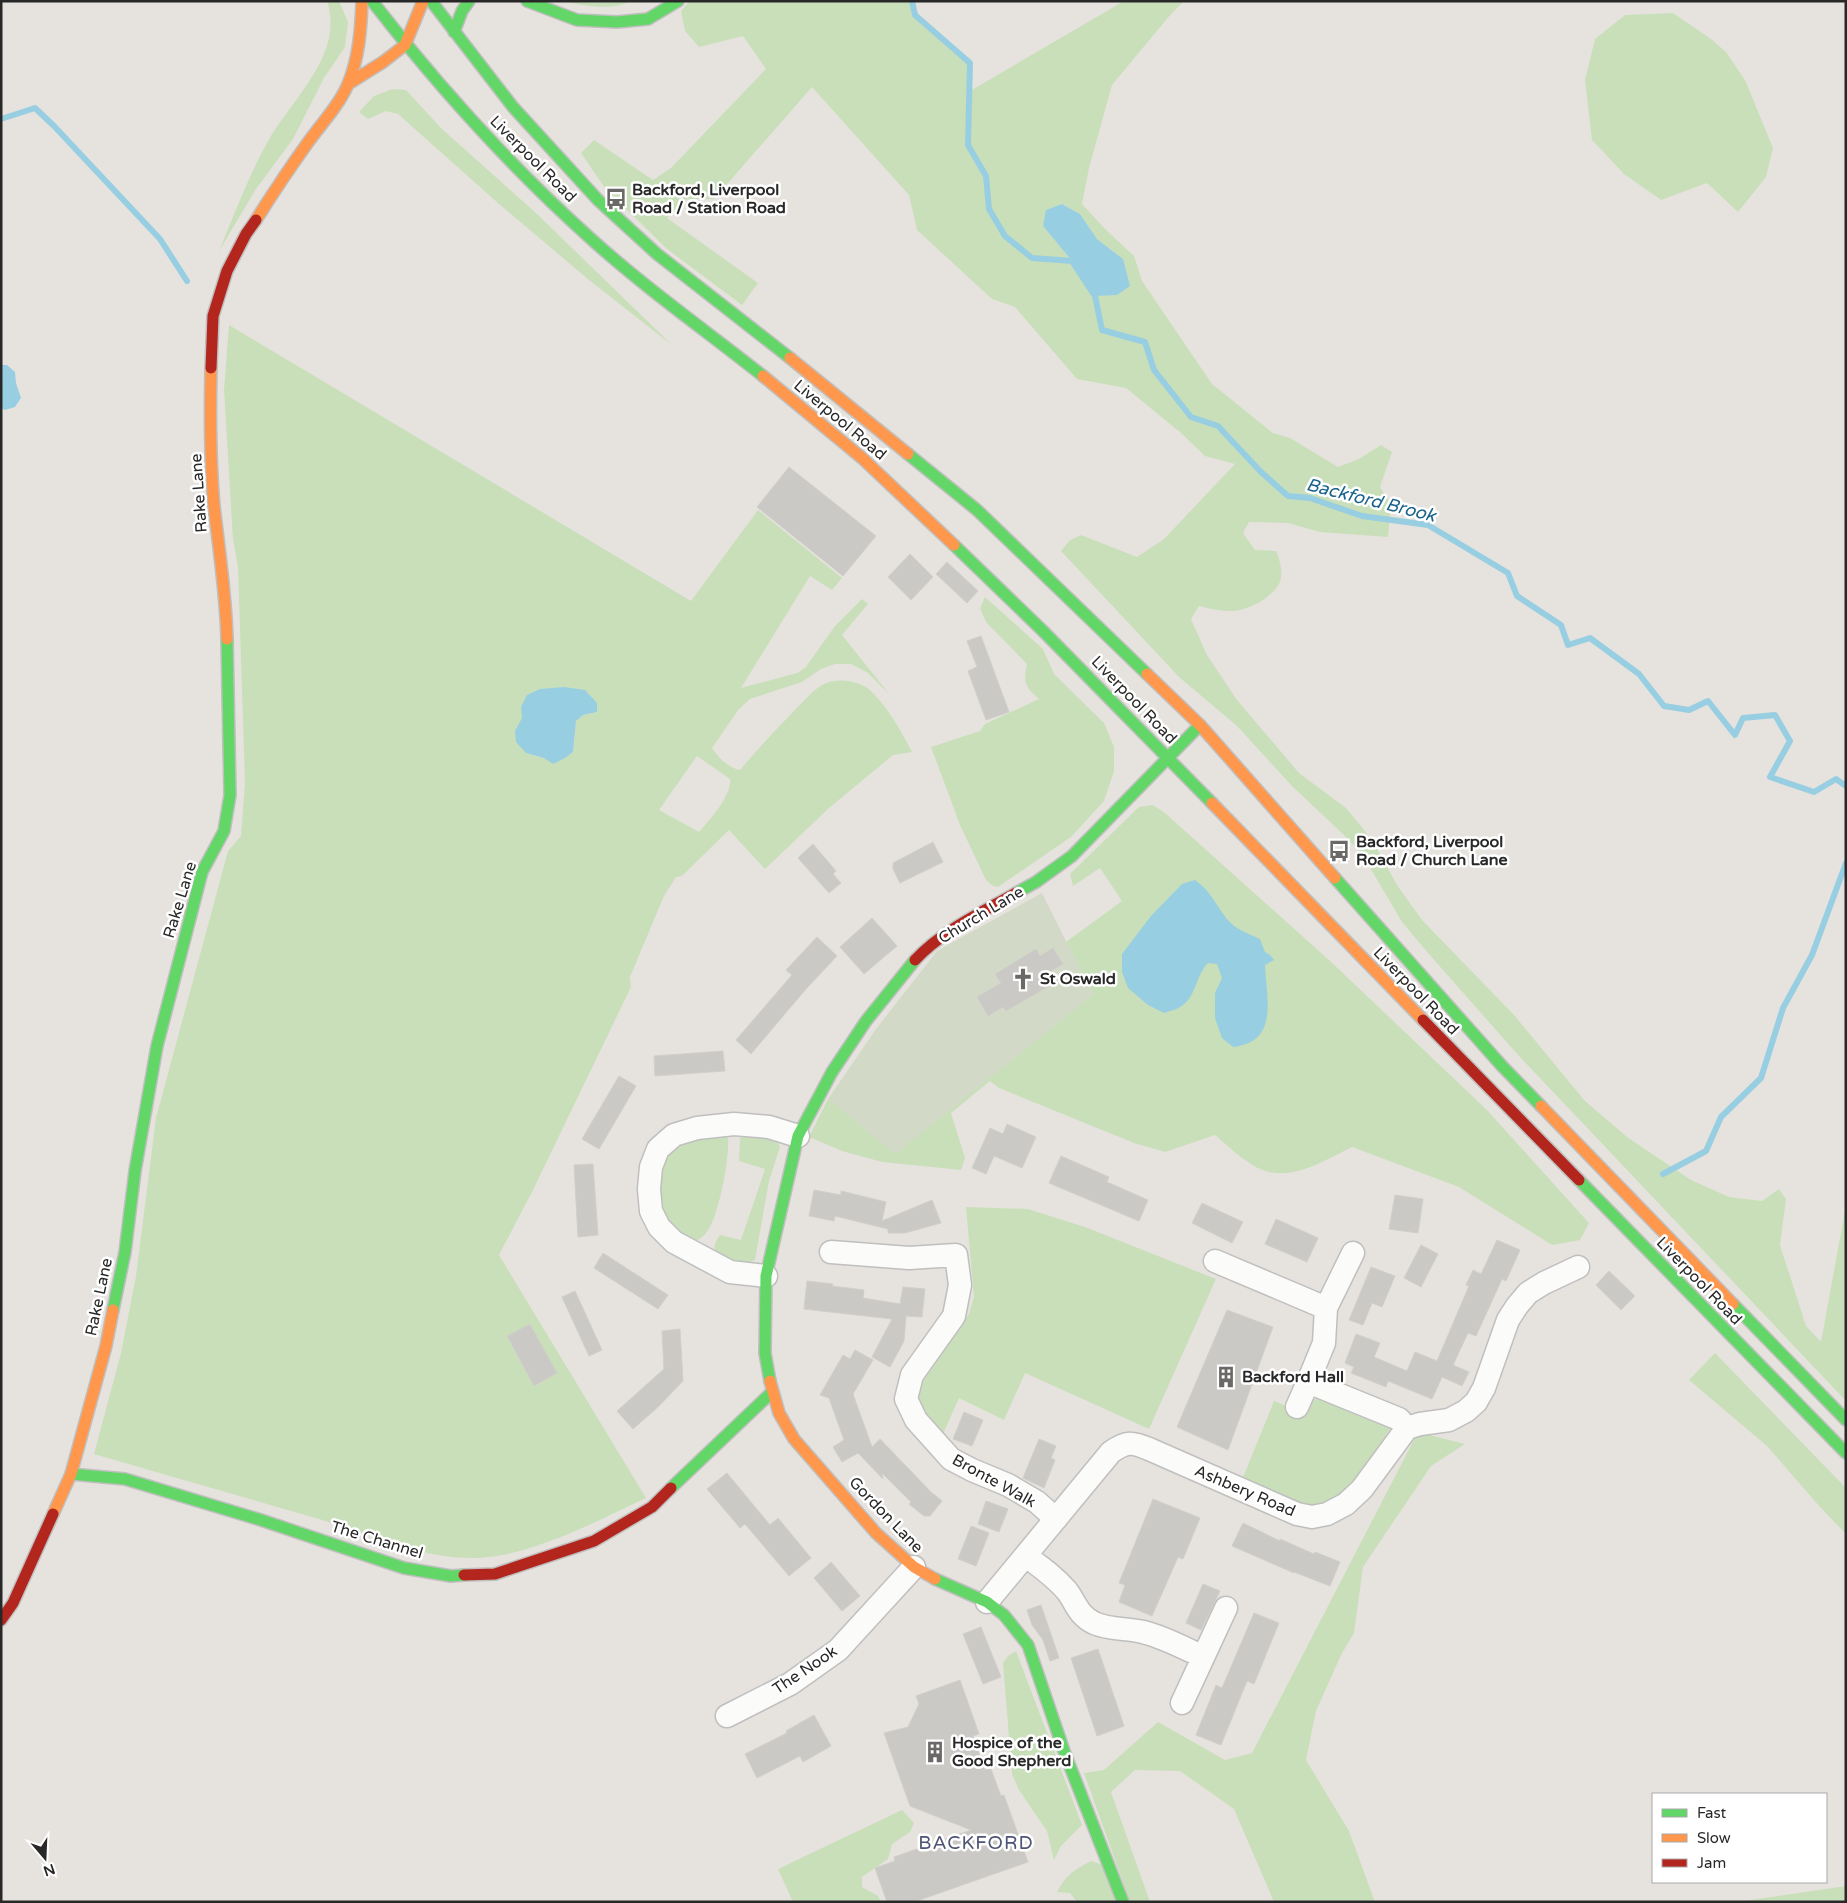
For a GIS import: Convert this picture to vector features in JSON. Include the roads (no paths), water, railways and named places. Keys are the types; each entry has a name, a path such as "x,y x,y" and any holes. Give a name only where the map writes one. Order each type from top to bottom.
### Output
{"main road":[{"name":"Rake Lane","path":"1,1620 13,1604 71,1474 106,1346 119,1280 157,1046 202,872 224,831 230,794 230,719 226,602 214,504 210,401 214,316 227,271 246,234 293,163 339,100 348,84 357,49 362,1"},
{"name":"Liverpool Road","path":"372,1 405,45 473,122 533,185 587,235 809,413 886,480 1043,631 1846,1454"},
{"path":"405,45 423,1"},
{"name":"Liverpool Road","path":"431,1 513,108 598,200 657,254 743,320 977,510 1200,725 1502,1066 1846,1420"},
{"path":"454,32 462,11 469,1"},
{"path":"527,1 577,20 617,22 648,19 678,1"},
{"name":"Rake Lane","path":"348,84 383,62 405,45"},
{"name":"Church Lane","path":"772,1392 765,1353 766,1276 798,1136 837,1064 866,1021 921,954 956,927 1036,882 1072,856 1200,725"},
{"name":"The Channel","path":"71,1474 125,1479 261,1520 404,1568 451,1576 495,1574 594,1541 652,1507 772,1392"},
{"name":"Gordon Lane","path":"772,1392 779,1413 794,1439 876,1533 914,1567 932,1578 987,1602 1004,1615 1028,1645 1064,1751 1123,1902"}],"street":[{"path":"766,1276 730,1272 674,1242 659,1227 651,1211 649,1189 651,1167 658,1149 663,1144 674,1135 697,1128 734,1124 769,1127 798,1136"},
{"name":"Bronte Walk","path":"831,1252 909,1258 956,1256 960,1285 954,1316 912,1375 906,1399 916,1420 951,1459 1008,1485 1037,1502 1056,1519"},
{"path":"1297,1407 1324,1343 1326,1308 1352,1253"},
{"path":"1215,1261 1326,1308"},
{"path":"1308,1382 1399,1418 1407,1428 1449,1420 1466,1411 1476,1402 1484,1388 1508,1320 1517,1306 1528,1293 1578,1267"},
{"name":"Ashbery Road","path":"987,1602 1112,1452 1122,1444 1136,1444 1297,1514 1312,1517 1327,1514 1346,1504 1362,1489 1407,1428"},
{"path":"1026,1556 1051,1574 1069,1593 1083,1616 1094,1623 1109,1628 1149,1634 1203,1657"},
{"name":"The Nook","path":"727,1716 790,1684 838,1650 914,1567"},
{"path":"1182,1703 1226,1608"}],"water":[{"path":"1062,204 1080,214 1097,239 1123,259 1130,286 1117,295 1095,296 1072,261 1043,226 1046,210"},
{"path":"1,365 7,365 15,372 21,398 15,407 5,410 1,408"},
{"path":"564,687 585,690 597,703 597,712 583,715 576,721 573,752 553,764 544,758 526,753 516,742 515,731 522,718 521,707 527,695 540,689"},
{"path":"1195,880 1209,893 1230,923 1260,939 1265,952 1274,960 1265,965 1268,1004 1264,1027 1258,1037 1248,1043 1233,1047 1222,1038 1215,1018 1215,993 1222,978 1217,964 1208,963 1185,1003 1177,1009 1164,1013 1148,1005 1128,988 1122,972 1122,954 1151,916 1182,884"}],"waterway":[{"name":"Backford Brook","path":"912,1 915,15 970,63 968,145 986,176 989,209 1005,236 1032,258 1072,261 1095,296 1102,330 1145,342 1154,370 1191,417 1218,426 1260,471 1288,496 1310,498 1362,516 1428,525 1508,573 1517,596 1561,625 1568,645 1590,638 1639,674 1664,706 1689,710 1708,701 1735,735 1743,718 1775,715 1790,741 1770,777 1814,792 1836,779 1846,786"},
{"path":"1,119 35,108 160,239 187,281"},
{"path":"1663,1174 1706,1151 1721,1117 1761,1078 1783,1008 1812,955 1846,863"}],"place":[{"name":"Backford, Liverpool Road / Station Road","path":"616,199"},
{"name":"Backford, Liverpool Road / Church Lane","path":"1339,851"},
{"name":"St Oswald","path":"1023,979"},
{"name":"Backford Hall","path":"1226,1377"},
{"name":"Hospice of the Good Shepherd","path":"935,1752"}],"district":[{"name":"BACKFORD","path":"976,1843"}]}
